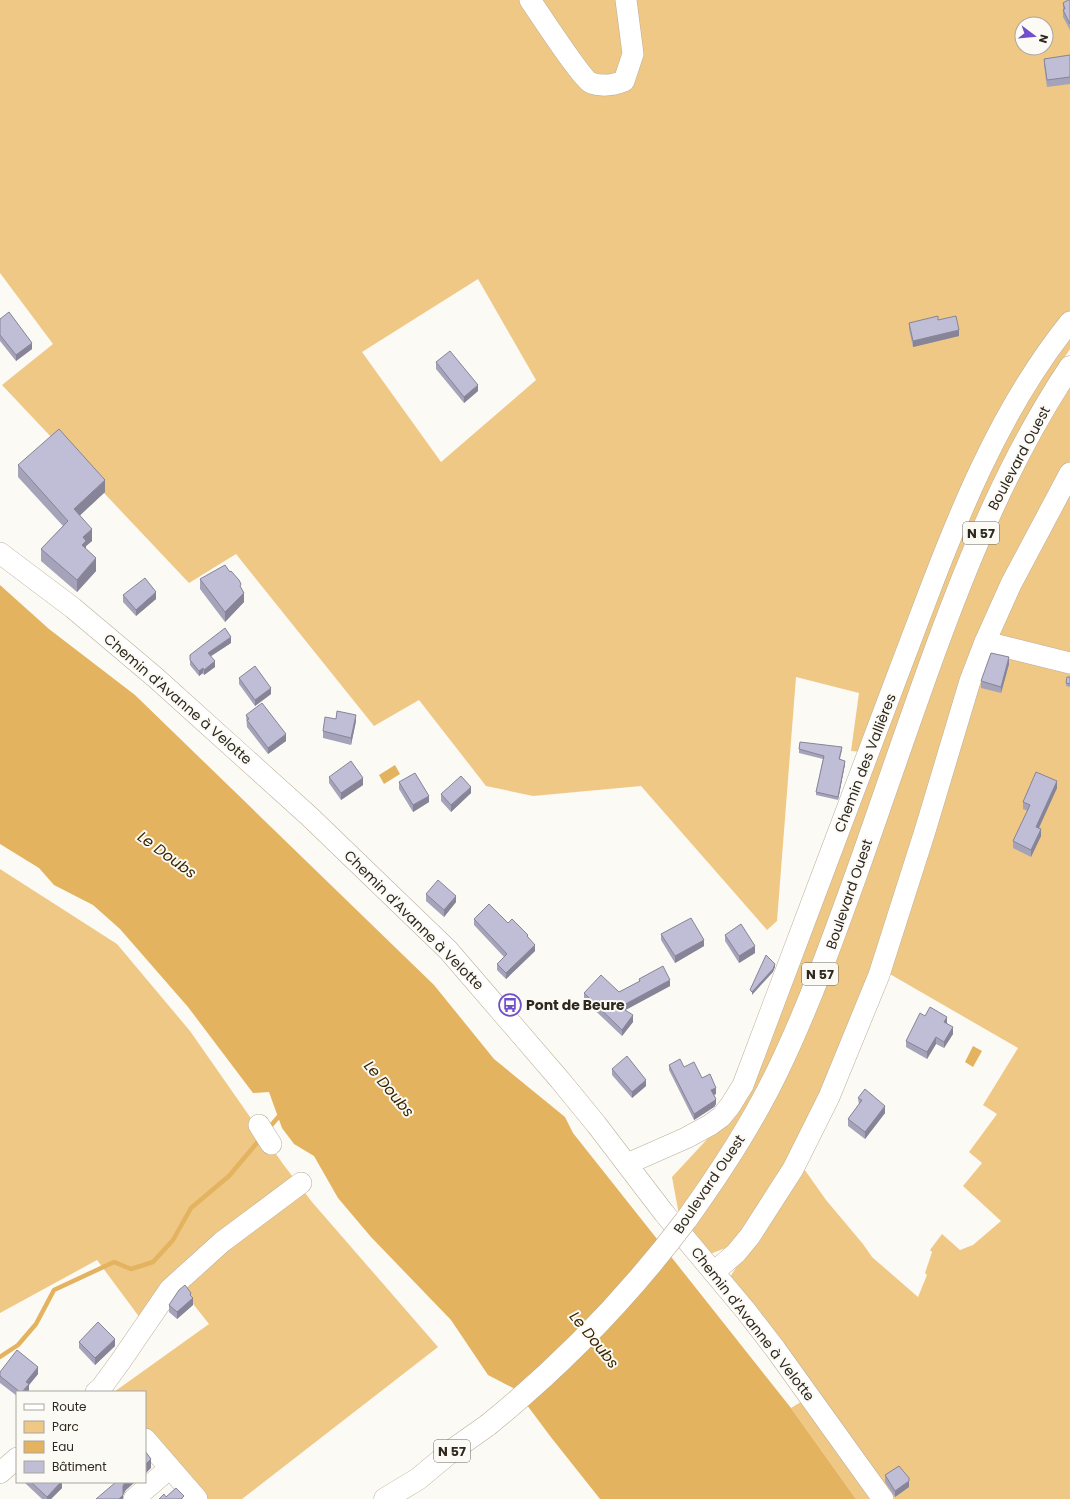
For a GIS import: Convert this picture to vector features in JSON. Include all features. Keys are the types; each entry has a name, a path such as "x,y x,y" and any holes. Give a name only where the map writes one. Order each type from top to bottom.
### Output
{"main road":[{"name":"Boulevard Ouest","path":"385,1499 418,1479 488,1425 548,1374 586,1338 642,1276 686,1220 714,1181 740,1140 776,1074 800,1022 830,947 930,664 971,556 998,494 1023,446 1070,367"},
{"name":"Boulevard Ouest","path":"410,1499 418,1479"}],"street":[{"path":"530,0 575,65 590,82 612,86 624,81 632,54 626,0"},
{"name":"Chemin des Vallières","path":"628,1164 686,1138 710,1125 721,1117 737,1096 743,1085 917,624 972,485 1015,402 1031,376 1070,322"},
{"path":"714,1272 736,1253 750,1236 793,1169 829,1097 879,975 970,681 985,642 1012,584 1070,473"},
{"name":"Chemin d'Avanne à Velotte","path":"0,553 73,608 156,678 309,816 448,950 489,995 587,1113 628,1164 664,1213 714,1272 776,1350 883,1499"},
{"path":"985,642 1070,663"},
{"path":"259,1125 271,1144"},
{"path":"100,1391 170,1289 222,1242 301,1183"},
{"path":"146,1440 197,1499"},
{"path":"0,1472 16,1459"},
{"path":"134,1499 170,1468"}],"green space":[{"path":"0,0 1070,0 1070,312 1008,401 863,752 851,751 859,693 796,677 777,921 767,930 641,786 533,796 486,786 419,700 374,726 236,554 189,583 2,385 53,344 0,273","holes":["478,279 536,380 441,462 362,352"]},
{"path":"1070,332 1070,349 1028,414 991,486 952,575 816,960 785,1034 735,1132 679,1215 672,1177 738,1106 981,478"},
{"path":"1070,387 1070,463 1044,507 874,969 816,1112 736,1244 710,1254 690,1227 831,974 972,580 1007,500 1047,422"},
{"path":"1070,487 1070,1499 856,1499 791,1408 817,1392 728,1280 802,1166 826,1200 872,1257 918,1297 927,1275 925,1273 932,1252 930,1250 942,1234 960,1250 973,1245 1001,1221 963,1186 982,1163 969,1152 997,1114 983,1105 1018,1048 888,973 993,640"},
{"path":"0,869 117,944 190,1031 283,1164 312,1202 438,1347 242,1499 198,1499 146,1433 146,1391 115,1391 209,1324 175,1281 143,1322 97,1260 0,1313"}],"water":[{"name":"Le Doubs","path":"0,585 49,629 135,695 434,985 494,1059 565,1117 573,1133 791,1408 856,1499 600,1499 515,1389 488,1375 451,1320 371,1237 338,1198 314,1156 294,1144 282,1128 269,1092 253,1093 188,1007 120,929 93,905 54,885 39,868 0,844"},
{"path":"395,765 400,774 384,784 379,775"},
{"path":"973,1046 982,1051 973,1067 965,1062"}],"building":[{"path":"1070,0 1070,24 1063,10 1065,9 1063,3"},
{"path":"1070,55 1070,77 1047,80 1044,59"},
{"path":"9,312 32,343 16,355 0,335 0,319"},
{"path":"938,316 938,320 956,316 959,330 913,341 909,323"},
{"path":"450,351 478,385 464,397 436,362"},
{"path":"59,429 105,480 74,509 92,529 83,537 86,541 82,545 96,558 77,580 41,549 68,521 18,465"},
{"path":"225,565 239,580 241,584 240,586 244,593 225,612 200,579"},
{"path":"145,578 156,592 136,610 123,595"},
{"path":"225,628 231,637 208,653 215,661 204,670 203,668 199,671 190,660 190,655"},
{"path":"991,653 1009,657 1001,687 981,681"},
{"path":"255,666 271,688 255,700 239,678"},
{"path":"1067,677 1070,677 1070,684 1066,683"},
{"path":"262,703 286,734 268,748 247,720 249,719 246,715"},
{"path":"337,711 356,715 351,738 323,731 325,717 336,719"},
{"path":"800,742 842,747 839,759 845,761 838,797 816,792 824,756 799,749"},
{"path":"351,761 363,778 341,793 329,777"},
{"path":"1036,772 1057,781 1036,827 1041,829 1031,850 1013,841 1030,805 1023,802"},
{"path":"415,773 429,796 413,805 399,782"},
{"path":"461,776 471,787 451,805 441,794"},
{"path":"438,880 456,896 444,910 426,894"},
{"path":"489,904 508,923 512,919 528,935 527,936 535,945 506,973 497,964 507,954 474,919"},
{"path":"691,918 704,940 675,956 661,934"},
{"path":"741,924 755,946 739,956 725,935"},
{"path":"766,955 775,964 773,969 752,992 750,990"},
{"path":"663,966 670,980 620,1007 633,1015 622,1030 584,993 601,975 619,992 640,981 639,979"},
{"path":"930,1007 947,1017 944,1022 953,1027 944,1042 936,1037 927,1052 906,1041 920,1013 925,1016"},
{"path":"627,1056 646,1080 632,1092 612,1069"},
{"path":"680,1059 684,1067 694,1062 702,1078 710,1074 716,1088 711,1090 716,1099 694,1114 669,1065"},
{"path":"865,1089 885,1106 865,1132 848,1119 862,1100 858,1098"},
{"path":"185,1285 193,1298 177,1312 169,1305 179,1290"},
{"path":"98,1322 115,1339 95,1358 79,1342"},
{"path":"17,1350 38,1367 26,1382 29,1384 23,1391 19,1391 0,1376 0,1372"},
{"path":"146,1452 151,1459 146,1464"},
{"path":"899,1466 909,1478 909,1481 895,1491 885,1475"},
{"path":"32,1483 60,1483 47,1497"},
{"path":"115,1483 124,1483 123,1495 119,1499 96,1499"},
{"path":"176,1488 184,1496 181,1499 159,1499 164,1494 166,1497"}],"waterway":[{"path":"268,1129 280,1115"},
{"path":"0,1357 18,1345 36,1324 54,1290 114,1262 131,1269 153,1262 173,1240 191,1208 229,1176 261,1138"}],"place":[{"name":"Pont de Beure","path":"510,1005"}]}
